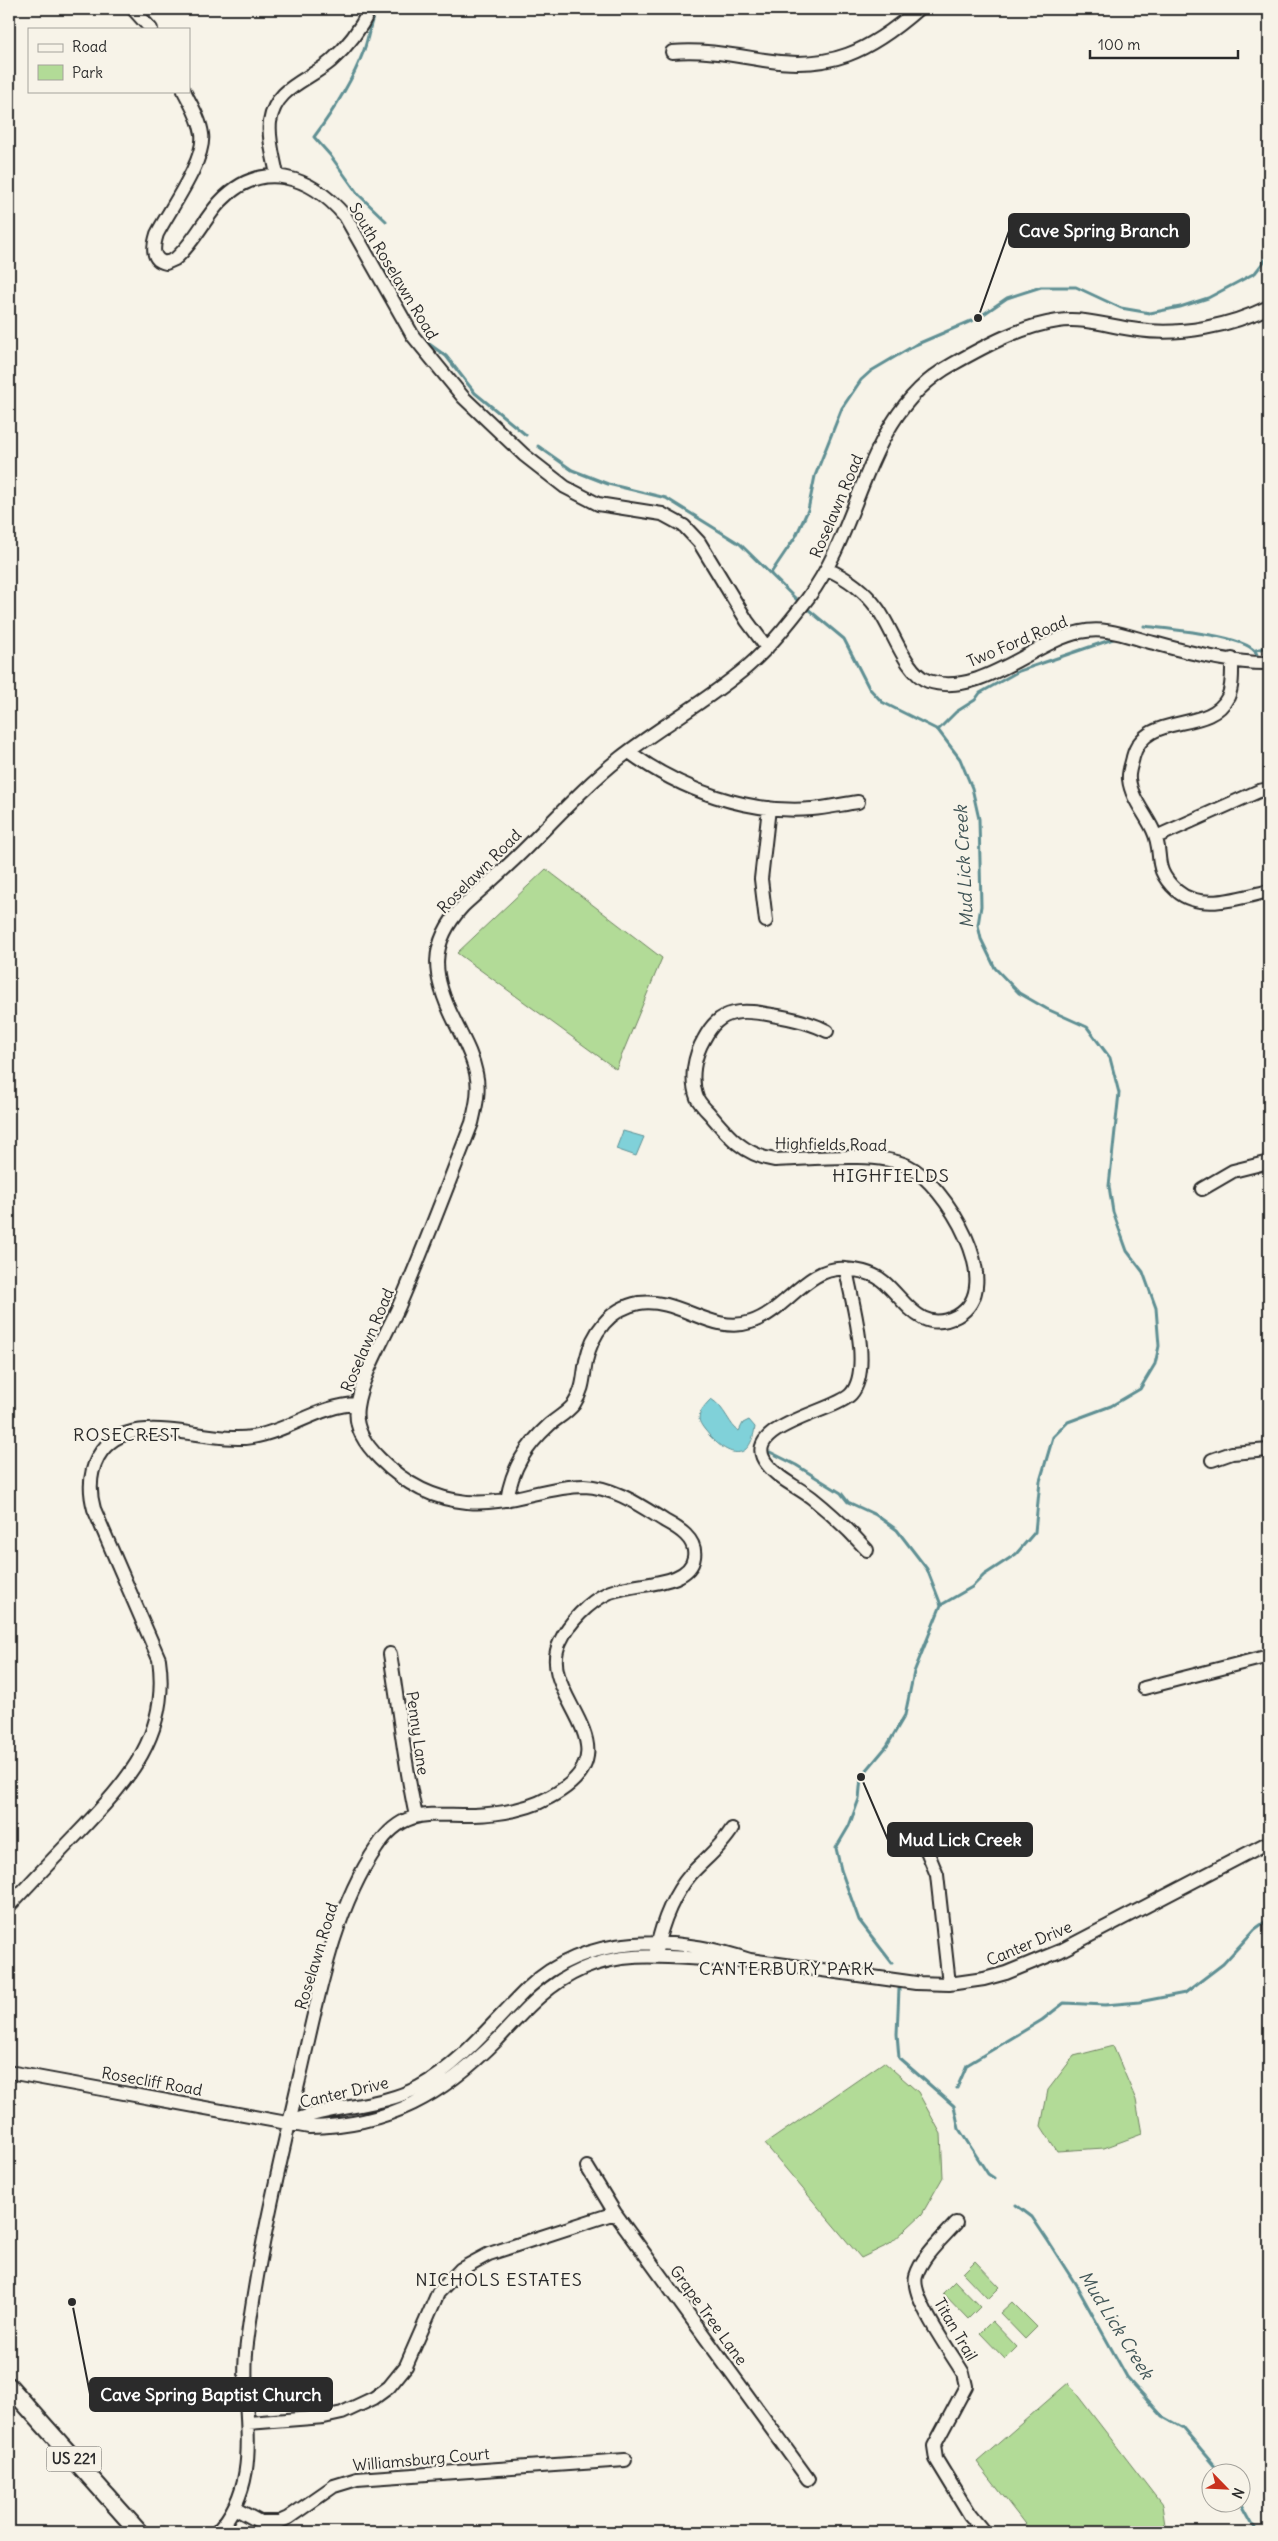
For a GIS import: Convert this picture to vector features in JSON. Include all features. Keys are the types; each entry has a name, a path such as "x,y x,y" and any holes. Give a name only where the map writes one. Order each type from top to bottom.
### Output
{"main road":[{"name":"US 221","path":"9,2386 139,2532"}],"street":[{"path":"133,9 150,28"},
{"path":"277,175 270,120 278,101 294,84 323,68 345,47 370,9"},
{"path":"672,52 688,50 712,52 791,63 831,60 859,51 883,37 918,9"},
{"name":"South Roselawn Road","path":"184,92 200,124 202,145 197,160 157,234 154,247 155,257 159,261 170,262 183,252 218,204 231,192 258,178 277,175 302,182 318,191 333,202 345,216 412,336 463,397 546,475 585,498 613,508 662,514 684,526 699,542 747,621 767,648"},
{"name":"Roselawn Road","path":"217,2532 234,2508 244,2483 249,2455 244,2378 247,2338 269,2212 289,2122 332,1945 367,1862 378,1845 397,1825 416,1816 431,1813 468,1815 514,1810 551,1797 575,1778 585,1762 587,1741 579,1716 565,1694 556,1667 555,1657 561,1638 585,1610 600,1597 624,1587 675,1578 688,1570 692,1563 693,1547 685,1534 616,1493 582,1486 508,1500 463,1502 438,1495 412,1484 396,1473 367,1446 358,1426 357,1404 362,1388 406,1290 472,1122 476,1107 477,1074 472,1058 453,1019 441,984 438,950 443,930 463,906 603,772 718,690 767,648 810,595 827,569 851,517 869,467 893,419 922,386 950,365 1018,332 1059,320 1085,321 1139,330 1178,331 1237,320 1269,307"},
{"name":"Two Ford Road","path":"827,569 852,582 864,592 887,622 913,670 928,680 953,683 982,676 1031,655 1065,637 1090,630 1118,632 1153,643 1232,659 1269,663"},
{"path":"1232,659 1232,676 1228,696 1216,712 1200,719 1158,728 1144,738 1134,752 1128,777 1135,800 1145,814 1156,837 1158,866 1168,883 1181,894 1199,901 1213,901 1269,891"},
{"path":"629,752 650,767 700,790 731,801 769,808 812,809 858,802"},
{"path":"1156,837 1259,791 1269,789"},
{"path":"766,921 761,879 769,808"},
{"name":"Highfields Road","path":"508,1500 510,1485 519,1460 541,1433 572,1407 582,1391 590,1349 595,1335 612,1314 636,1304 661,1303 679,1308 712,1322 739,1325 766,1316 823,1272 846,1269 873,1275 886,1284 912,1312 932,1320 951,1318 966,1308 972,1301 977,1277 974,1255 962,1230 930,1182 919,1172 897,1162 880,1159 775,1160 749,1152 728,1136 700,1104 694,1080 695,1058 710,1028 724,1016 737,1012 758,1013 803,1021 827,1031"},
{"path":"1202,1189 1233,1171 1269,1162"},
{"path":"846,1269 859,1343 861,1368 858,1384 844,1400 826,1410 780,1426 765,1440 762,1450 767,1465 837,1518 867,1550"},
{"path":"9,1906 127,1779 147,1744 159,1713 162,1679 159,1659 94,1509 90,1495 92,1472 100,1453 114,1440 138,1430 158,1430 227,1439 246,1439 282,1430 334,1406 357,1404"},
{"path":"1212,1460 1232,1453 1269,1450"},
{"name":"Penny Lane","path":"390,1654 400,1714 405,1767 416,1816"},
{"path":"1144,1688 1269,1656"},
{"path":"657,1949 663,1923 678,1892 690,1875 725,1840 732,1829"},
{"path":"915,1838 927,1851 937,1875 949,1984"},
{"name":"Canter Drive","path":"289,2122 318,2127 372,2119 414,2104 457,2078 548,1989 563,1979 602,1961 657,1949 706,1961 750,1960 898,1981 949,1984 984,1979 1033,1963 1269,1842"},
{"name":"Rosecliff Road","path":"9,2072 289,2122"},
{"name":"Grape Tree Lane","path":"587,2167 615,2213 808,2479"},
{"path":"248,2423 324,2417 350,2410 374,2398 399,2378 438,2293 461,2269 489,2254 615,2213"},
{"name":"Titan Trail","path":"956,2223 926,2258 916,2276 916,2287 921,2301 963,2373 966,2386 934,2446 936,2459 970,2515 984,2532"},
{"name":"Williamsburg Court","path":"234,2508 260,2522 270,2523 288,2518 322,2492 352,2480 625,2460"}],"green space":[{"path":"546,869 662,958 616,1069 457,953"},
{"path":"1113,2046 1136,2100 1142,2134 1104,2148 1057,2151 1041,2126 1048,2090 1074,2056"},
{"path":"884,2062 918,2092 941,2134 943,2177 922,2214 890,2244 861,2258 765,2144"},
{"path":"975,2261 1000,2287 988,2299 963,2273"},
{"path":"955,2281 980,2307 968,2319 943,2293"},
{"path":"1012,2302 1037,2327 1025,2339 1000,2313"},
{"path":"992,2321 1017,2347 1005,2359 980,2333"},
{"path":"1068,2383 1162,2505 1166,2532 1031,2532 977,2462"}],"water":[{"path":"623,1131 644,1137 636,1156 616,1149"},
{"path":"711,1399 720,1407 739,1431 743,1423 749,1420 755,1427 749,1446 744,1451 731,1452 724,1448 702,1426 699,1419 700,1413"}],"waterway":[{"path":"376,9 364,50 354,73 314,137 330,155 358,194 386,221"},
{"path":"384,275 386,248"},
{"path":"771,573 796,536 808,510 815,476 842,408 861,380 871,371 915,345 978,318 1007,298 1041,287 1076,287 1121,308 1150,313 1180,307 1208,298 1255,273 1269,255"},
{"path":"425,341 446,356 475,393 526,435"},
{"path":"538,446 572,470 608,484 666,498 740,544 797,600"},
{"name":"Mud Lick Creek","path":"809,610 844,639 869,688 882,702 938,730 960,759 972,788 979,819 981,906 978,925 981,939 995,968 1019,993 1047,1009 1087,1027 1110,1058 1119,1093 1109,1186 1113,1212 1127,1251 1143,1272 1156,1308 1159,1346 1155,1364 1140,1389 1111,1406 1068,1422 1053,1437 1040,1481 1035,1532 1016,1554 984,1575 972,1587 941,1605 914,1672 905,1715 887,1746 861,1777 859,1799 849,1826 836,1848 841,1870 859,1920 892,1963"},
{"path":"1144,626 1206,634 1240,642 1251,648 1257,655"},
{"path":"938,730 956,712 975,700 980,693 1019,671 1116,638"},
{"path":"1256,650 1269,647"},
{"path":"770,1452 796,1465 841,1493 848,1502 876,1515 897,1530 927,1569 941,1605"},
{"path":"957,2088 967,2065 1042,2020 1064,2003 1105,2005 1139,2002 1185,1993 1223,1964 1255,1929 1269,1919"},
{"name":"Mud Lick Creek","path":"899,1989 897,2034 899,2058 954,2106 959,2129 988,2174 994,2178"},
{"name":"Mud Lick Creek","path":"1016,2205 1032,2217 1048,2241 1076,2285 1127,2377 1163,2417 1183,2428 1214,2464"},
{"name":"Mud Lick Creek","path":"1247,2514 1257,2532"}],"place":[{"name":"Cave Spring Branch","path":"978,318"},
{"name":"Mud Lick Creek","path":"861,1777"},
{"name":"Cave Spring Baptist Church","path":"72,2302"}],"district":[{"name":"HIGHFIELDS","path":"891,1176"},
{"name":"ROSECREST","path":"127,1435"},
{"name":"CANTERBURY PARK","path":"787,1969"},
{"name":"NICHOLS ESTATES","path":"499,2280"}]}
